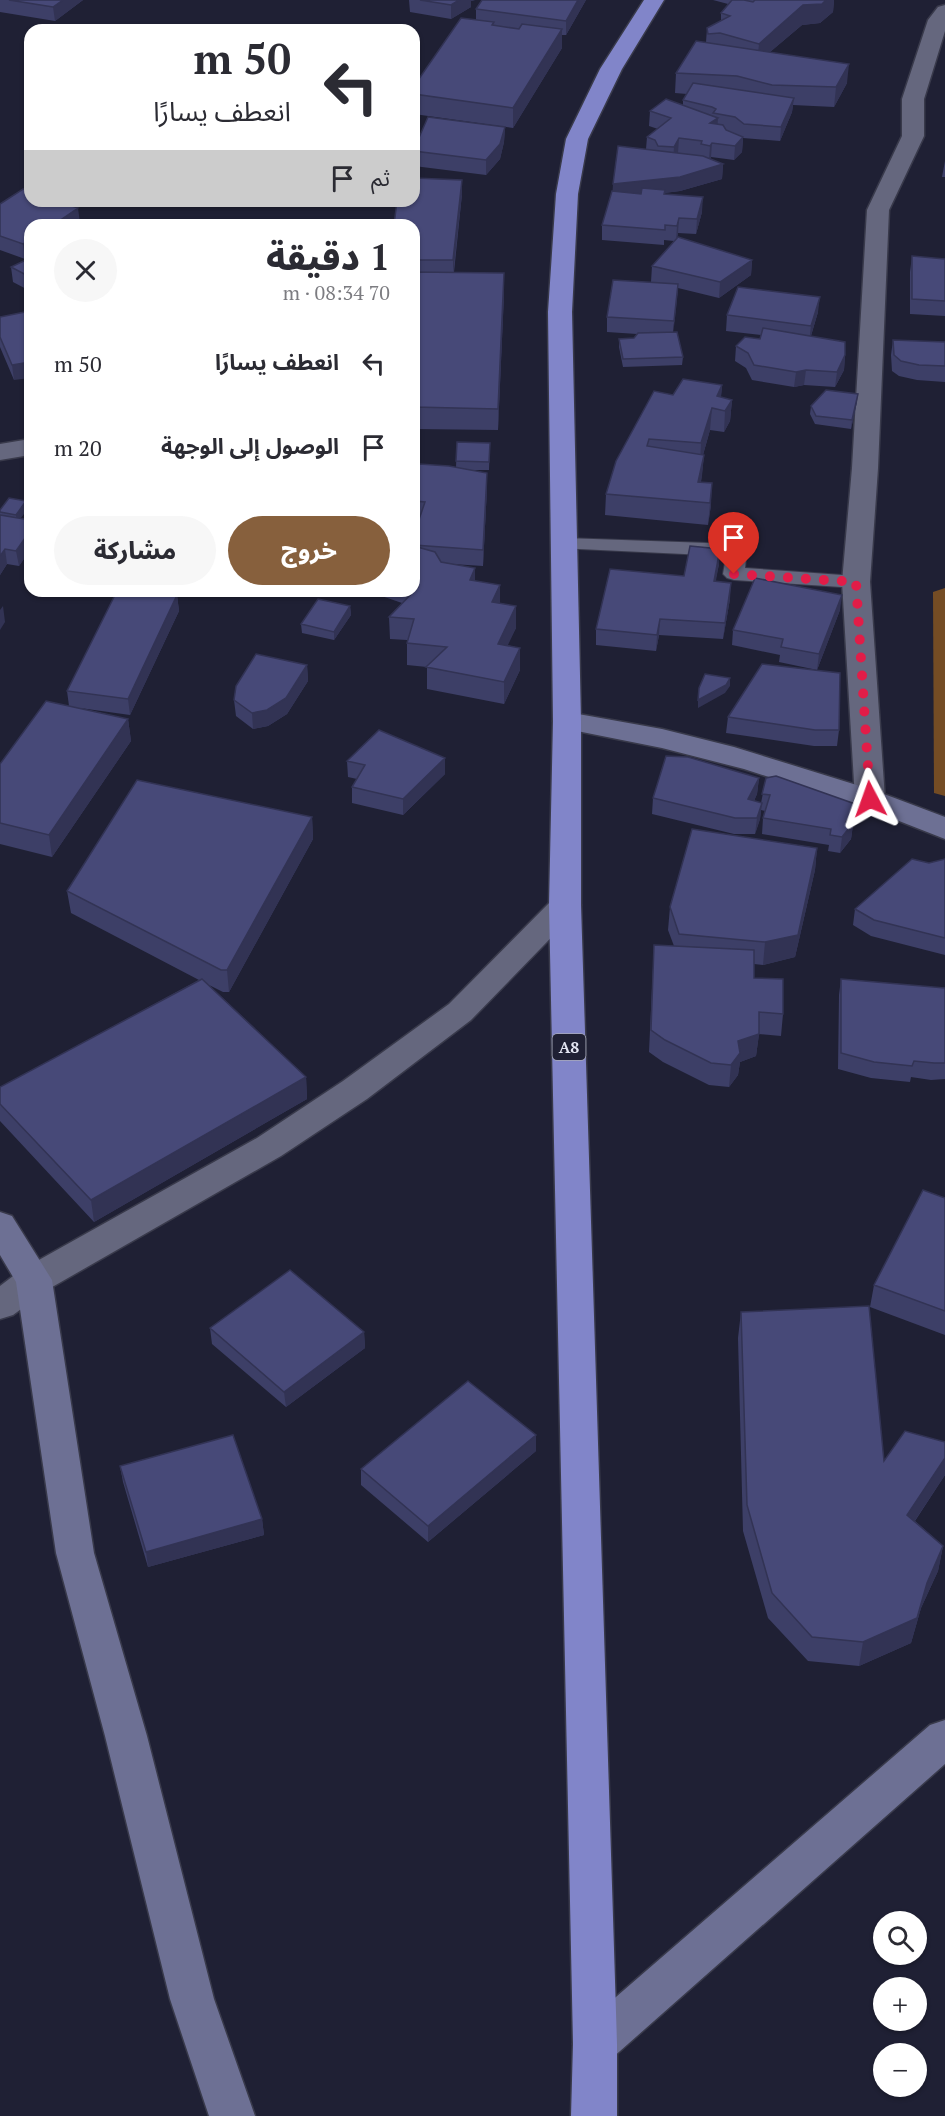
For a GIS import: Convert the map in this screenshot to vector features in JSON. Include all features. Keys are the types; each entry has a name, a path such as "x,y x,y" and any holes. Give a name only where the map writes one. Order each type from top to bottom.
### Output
{"highway":[{"name":"A8","path":"590,2114 595,2044 565,905 567,721 560,312 567,194 577,139 610,69 654,0"}],"street":[{"path":"870,799 856,582 865,468 878,210 913,136 913,99 938,20 945,11"},
{"path":"0,452 24,448"},
{"path":"567,721 633,730 697,746 906,810 945,829"},
{"path":"0,1305 34,1280 269,1147 355,1089 460,1011 565,905"},
{"path":"0,1225 34,1280 75,1553 126,1736 192,1999 232,2116"},
{"path":"595,2044 945,1738"}],"lane":[{"path":"565,544 737,550 734,574 856,582"}],"shaded area":[{"path":"945,588 945,796 934,793 933,592"}],"building":[{"path":"9,0 63,0 53,7"},
{"path":"420,0 459,0 451,5"},
{"path":"482,0 578,0 566,21 476,9"},
{"path":"732,0 753,2 755,0 826,0 822,4 803,5 759,44 720,33 708,34 707,28 730,16 721,13"},
{"path":"461,18 494,22 492,25 519,29 522,24 562,29 513,108 420,95 420,77"},
{"path":"696,41 849,64 836,87 772,85 737,76 676,73"},
{"path":"693,83 794,98 781,127 744,124 735,117 713,113 716,109 712,107 683,100"},
{"path":"666,99 718,118 710,123 723,125 726,130 743,137 735,146 712,143 710,146 701,144 702,141 679,138 674,147 658,146 655,140 647,137 671,118 650,111"},
{"path":"428,117 505,127 500,144 486,160 420,152 420,135"},
{"path":"618,146 703,156 723,164 680,177 613,184"},
{"path":"420,178 462,180 453,260 420,260 420,219 395,219 396,207 420,207"},
{"path":"642,188 665,190 664,194 703,197 697,219 679,218 677,226 665,225 665,230 602,225 612,191 641,194"},
{"path":"23,189 24,207 78,208 62,219 24,219 23,244 0,236 0,204"},
{"path":"678,237 752,260 720,282 652,266"},
{"path":"912,256 945,259 945,301 912,299"},
{"path":"24,261 24,274 11,267"},
{"path":"420,272 504,273 498,409 420,407"},
{"path":"613,280 678,284 674,321 607,317"},
{"path":"738,287 820,297 811,326 727,315"},
{"path":"24,312 24,363 12,365 0,337 0,317"},
{"path":"763,328 845,342 845,355 837,372 806,370 796,372 754,365 748,353 736,346 745,337 760,339"},
{"path":"677,332 683,357 623,359 619,339 634,338 638,333"},
{"path":"893,340 945,342 945,366 919,365 901,361 894,355"},
{"path":"683,379 722,385 717,396 732,400 725,411 712,408 701,443 649,439 647,446 704,455 698,482 712,483 710,503 606,494 616,461 654,391 673,395"},
{"path":"826,390 858,394 852,420 816,416 811,406"},
{"path":"457,442 490,443 489,462 456,461"},
{"path":"420,464 449,466 487,473 483,550 420,545 420,517 425,502 420,502"},
{"path":"9,498 24,501 16,515 0,512"},
{"path":"0,515 24,519 24,540 16,551 5,549 0,556"},
{"path":"690,546 720,549 714,581 731,583 725,623 660,619 657,635 596,629 610,569 684,576"},
{"path":"420,548 435,552 441,562 475,568 470,580 500,585 492,602 516,606 498,644 520,648 504,682 426,667 447,647 407,643 414,619 389,617 408,597 420,597"},
{"path":"755,578 842,595 819,654 781,647 783,639 733,630"},
{"path":"114,597 176,597 128,699 67,691"},
{"path":"318,599 350,606 334,632 301,624"},
{"path":"256,654 307,665 286,698 267,710 252,713 234,700 236,686"},
{"path":"762,664 840,673 839,730 815,730 728,717"},
{"path":"705,674 730,678 726,685 698,700 699,688"},
{"path":"46,701 128,719 49,835 0,823 0,764"},
{"path":"379,730 445,758 403,799 352,787 365,765 347,761"},
{"path":"666,756 688,757 759,778 748,799 762,803 757,818 735,818 653,798"},
{"path":"776,776 858,805 846,822 853,823 842,837 830,835 831,829 763,818 770,795 762,794 766,778"},
{"path":"137,780 312,817 227,970 221,970 67,891"},
{"path":"692,829 817,848 798,935 765,942 679,934 670,907"},
{"path":"912,859 929,863 945,859 945,938 874,920 855,909"},
{"path":"654,945 754,950 754,978 783,979 783,1014 759,1012 759,1034 738,1041 740,1053 731,1065 711,1063 665,1040 651,1030"},
{"path":"202,979 306,1077 91,1200 0,1104 0,1087"},
{"path":"841,979 945,988 945,1063 914,1061 912,1066 874,1062 841,1053"},
{"path":"923,1190 945,1198 945,1311 874,1285"},
{"path":"290,1270 364,1332 284,1392 210,1328"},
{"path":"869,1306 884,1461 905,1431 945,1442 945,1458 907,1515 943,1546 927,1583 917,1618 863,1642 812,1637 772,1593 747,1505 741,1312"},
{"path":"468,1381 536,1435 428,1526 361,1469"},
{"path":"233,1435 262,1519 146,1552 120,1466"}],"route":[{"path":"734,574 856,582 870,799"}]}
